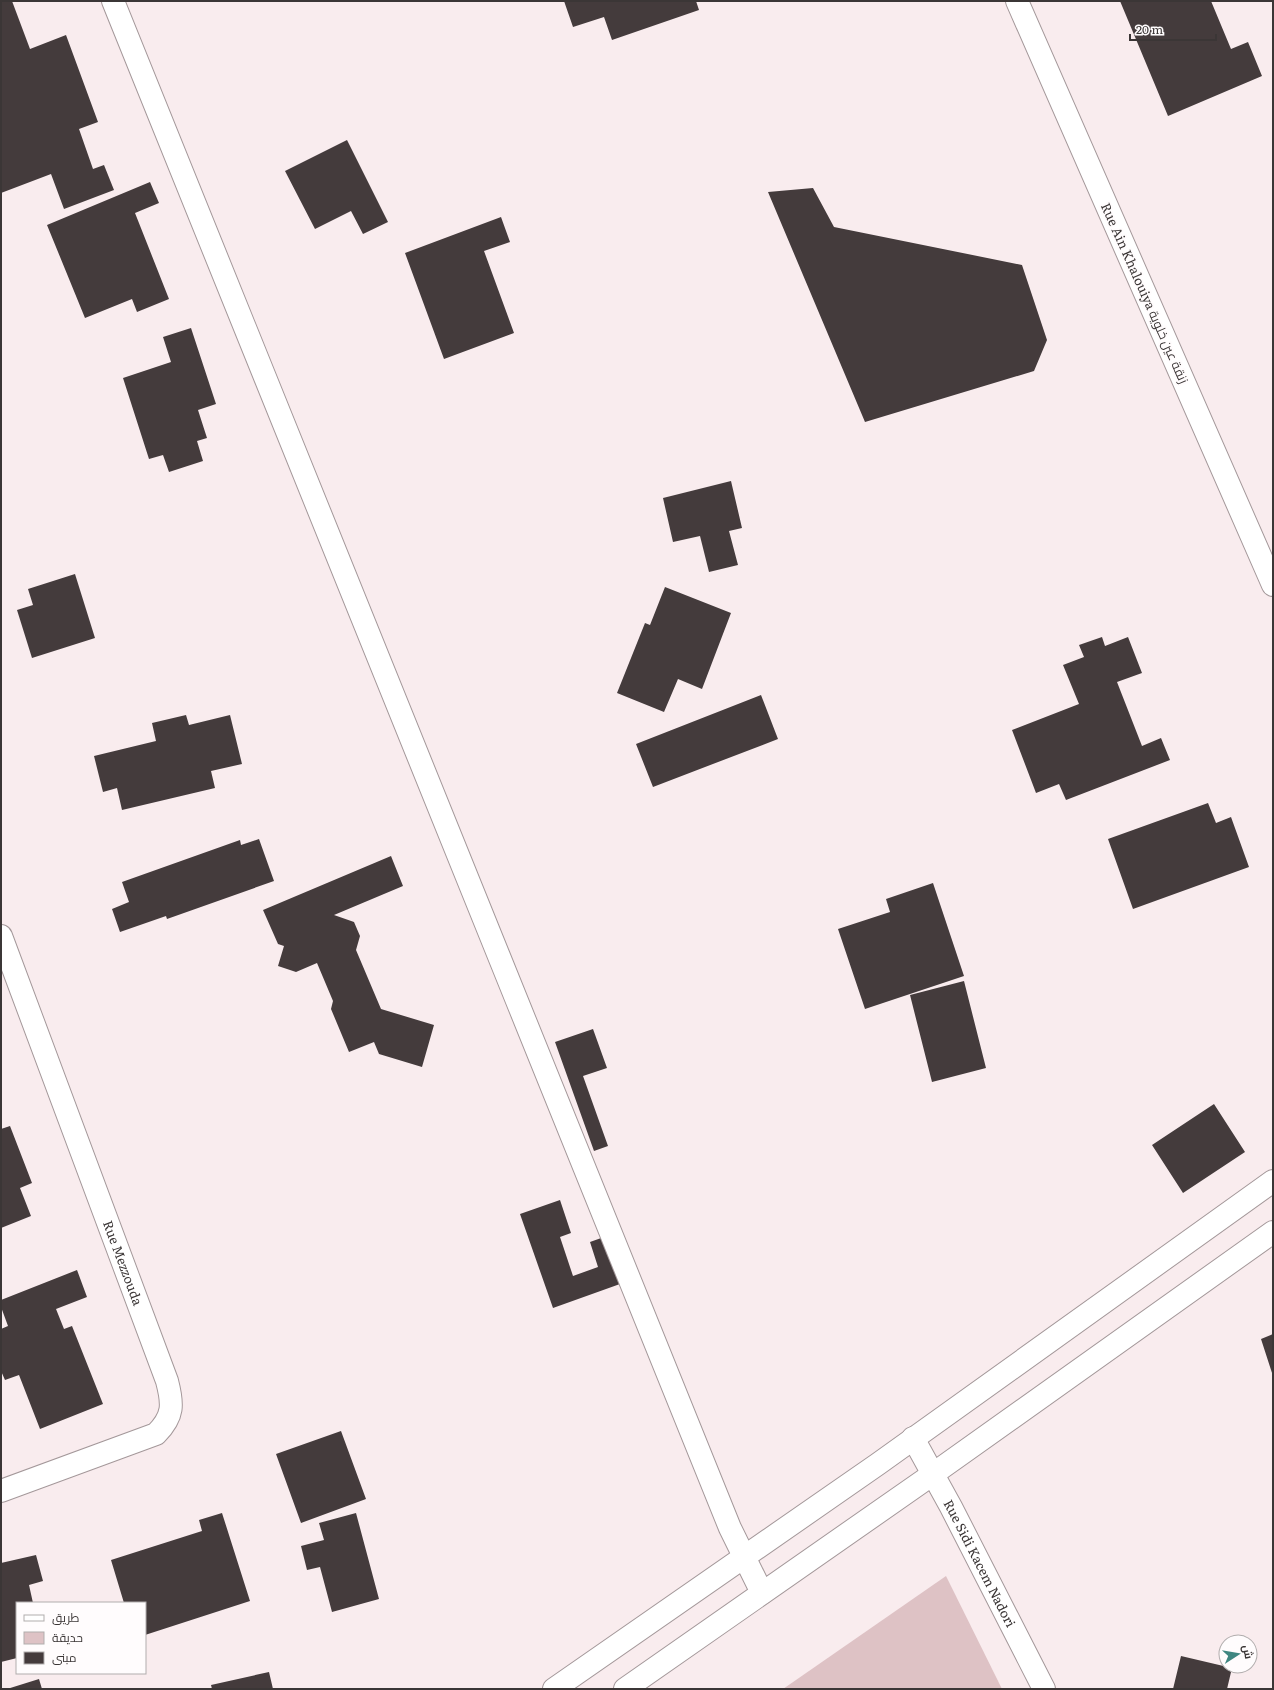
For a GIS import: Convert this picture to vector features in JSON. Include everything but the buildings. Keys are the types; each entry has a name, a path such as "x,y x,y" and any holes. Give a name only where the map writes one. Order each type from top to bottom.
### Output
{"street":[{"path":"113,1 730,1528 762,1593"},
{"name":"Rue Ain Khalouiya زنقة عين خلوية","path":"1017,1 1273,584"},
{"name":"Rue Mezzouda","path":"1,936 164,1374 171,1398 170,1414 165,1425 156,1434 1,1491"},
{"path":"554,1689 744,1558 1273,1181"},
{"path":"625,1689 933,1474 1273,1232"},
{"name":"Rue Sidi Kacem Nadori","path":"913,1438 1044,1689"}],"green space":[{"path":"946,1576 1002,1689 783,1689"}]}
